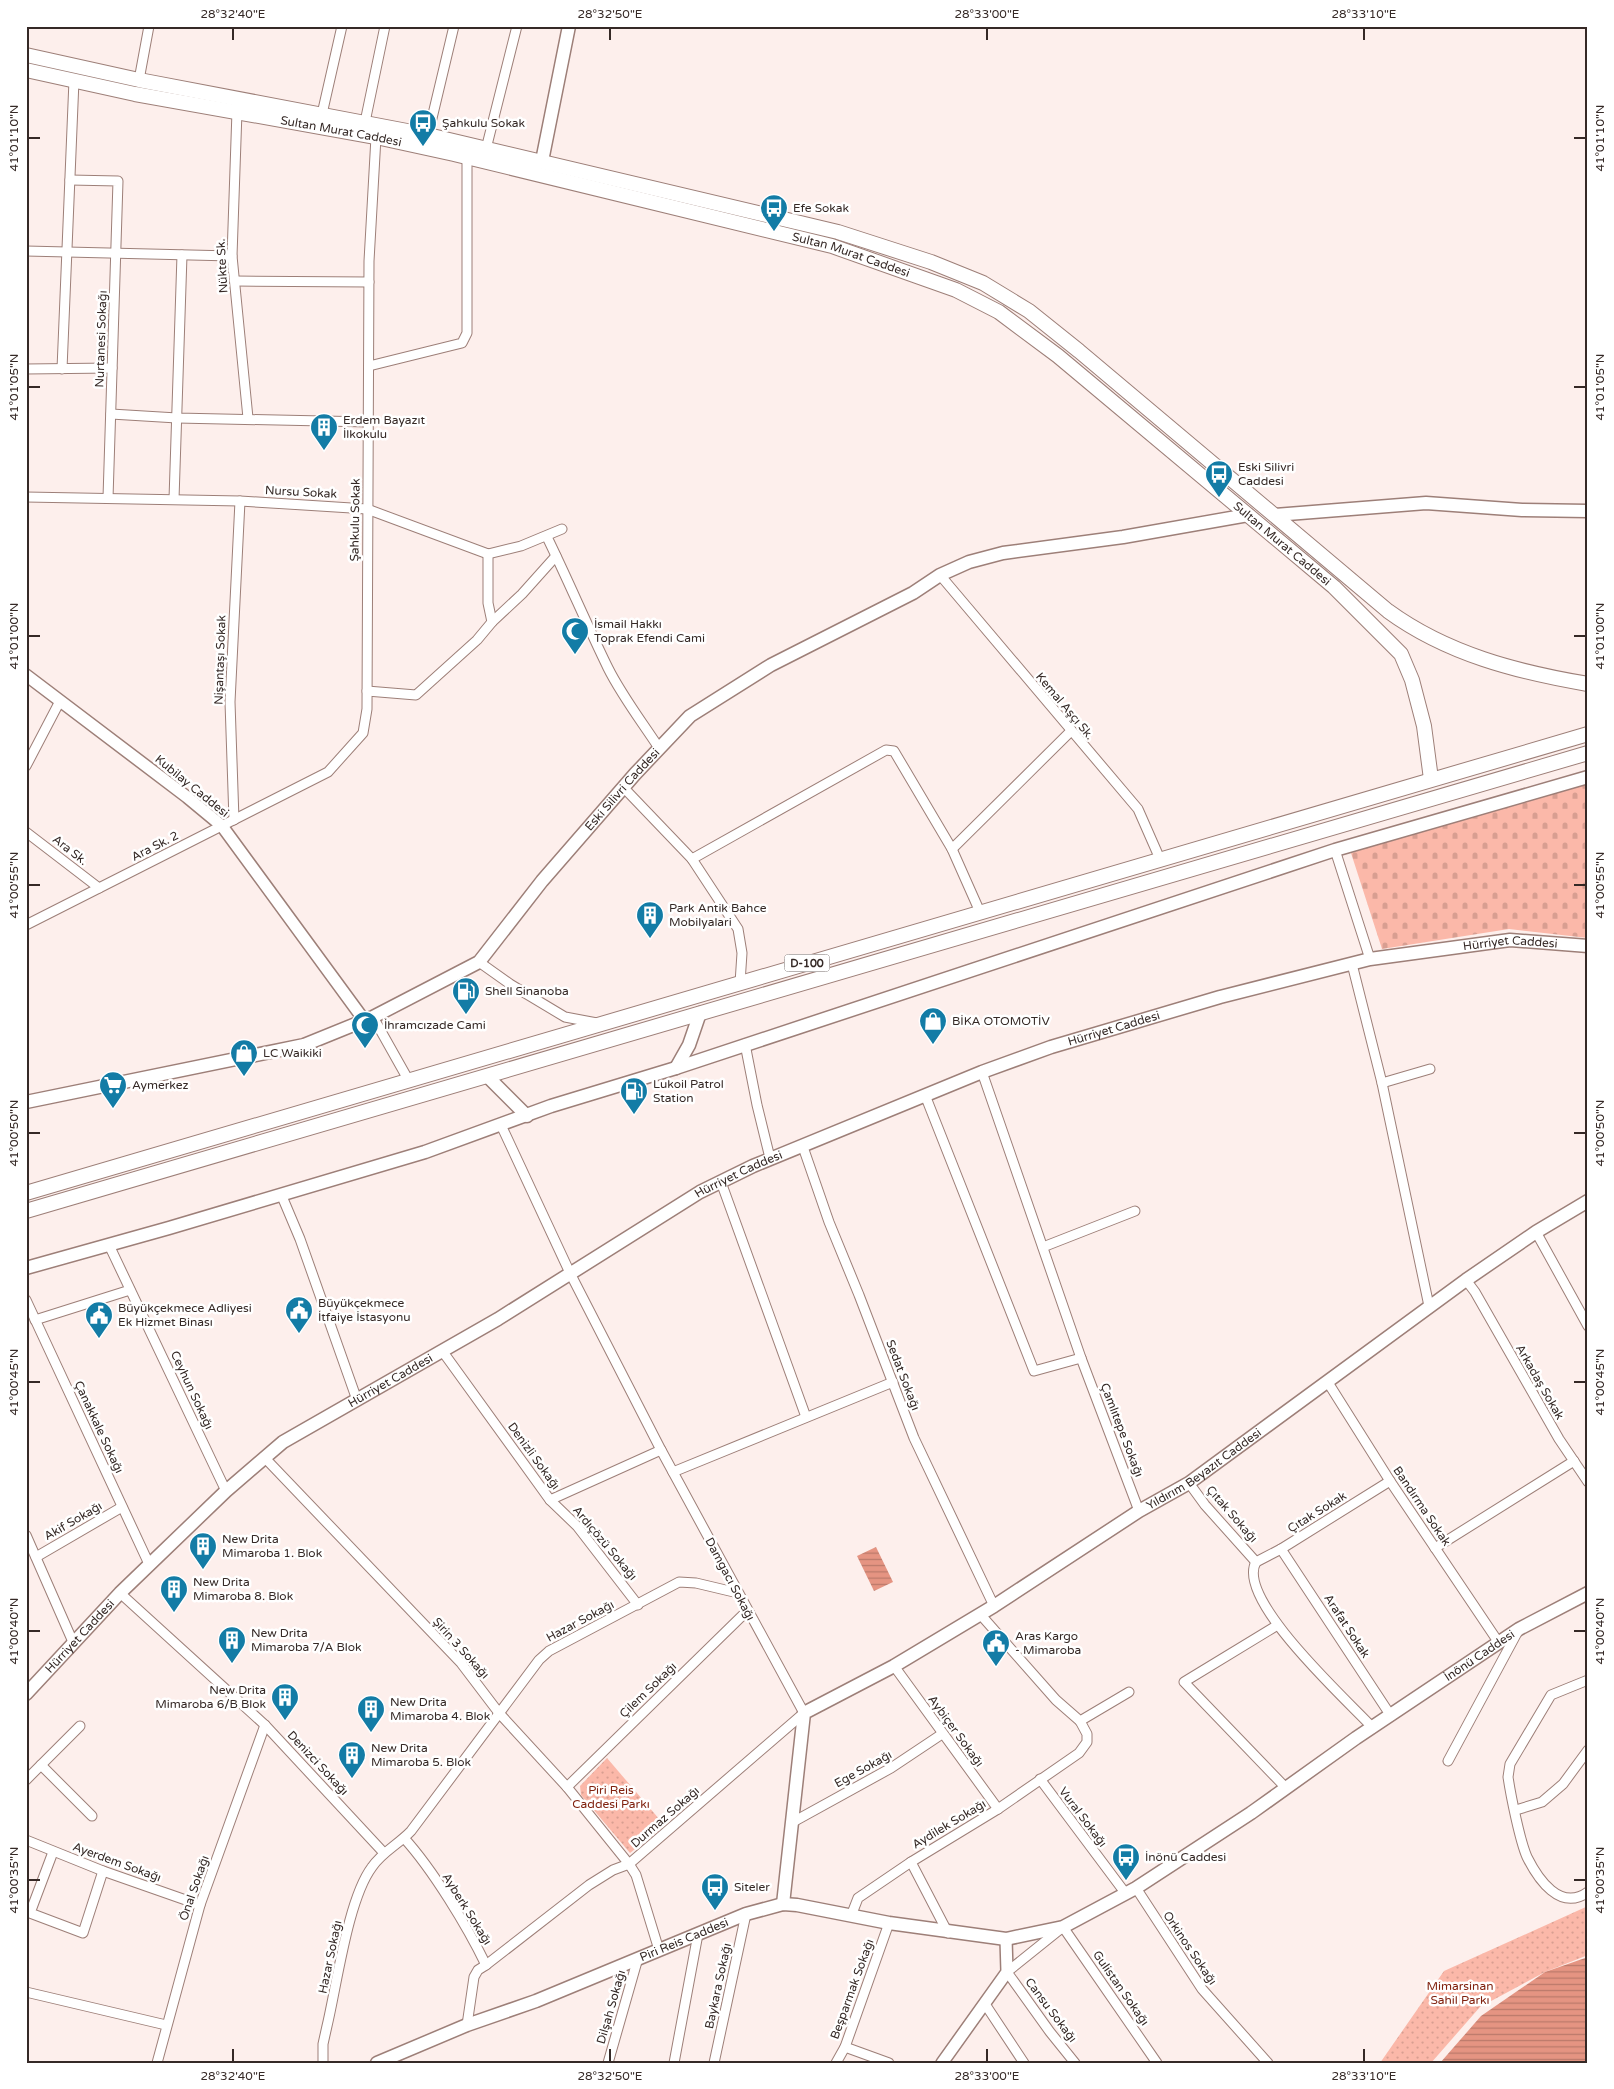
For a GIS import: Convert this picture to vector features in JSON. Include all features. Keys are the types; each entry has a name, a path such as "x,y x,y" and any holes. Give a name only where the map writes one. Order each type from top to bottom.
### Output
{"main road":[{"path":"540,176 570,26"},
{"name":"Sultan Murat Caddesi","path":"26,55 139,80 365,122 486,148 717,202 875,243 931,262 983,283 1029,311 1080,351 1393,615 1420,634 1459,651 1543,676 1588,684"},
{"name":"Sultan Murat Caddesi","path":"26,70 376,137 467,158 832,246 956,290 999,312 1058,356 1334,587 1379,632 1400,654 1412,680 1424,726 1431,779"},
{"path":"714,217 717,202"},
{"path":"1248,516 1426,503 1522,510 1588,511"},
{"name":"Eski Silivri Caddesi","path":"26,1102 304,1045 368,1019 479,962 542,881 659,748 690,716 771,665 913,593 940,575 968,562 1003,553 1133,535 1248,516"},
{"path":"1379,632 1393,615"},
{"name":"D-100","path":"26,1193 1588,734"},
{"name":"D-100","path":"26,1212 1588,753"},
{"path":"26,1268 425,1152 551,1106 676,1068 1335,850 1588,777"},
{"name":"Hürriyet Caddesi","path":"26,1694 73,1642 149,1564 226,1491 283,1442 443,1352 700,1192 770,1158 803,1147 982,1072 1051,1047 1220,997 1370,960 1510,940 1588,946"},
{"path":"676,1068 689,1045 700,1013"},
{"path":"488,1077 527,1116"},
{"name":"Yıldırım Beyazıt Caddesi","path":"804,1713 894,1666 994,1606 1139,1511 1189,1483 1429,1306 1536,1232 1588,1201"},
{"name":"İnönü Caddesi","path":"1006,1939 1064,1927 1131,1891 1519,1629 1588,1592"},
{"path":"783,1904 804,1713"},
{"name":"Piri Reis Caddesi","path":"376,2063 467,2025 536,2001 746,1914 783,1904 948,1933 1006,1939"}],"street":[{"path":"139,80 150,26"},
{"path":"322,114 342,26"},
{"path":"365,122 385,26"},
{"path":"428,135 454,26"},
{"path":"486,148 517,26"},
{"path":"62,369 74,80"},
{"name":"Nükte Sk.","path":"237,111 232,256 248,418"},
{"name":"Şahkulu Sokak","path":"222,826 328,772 363,733 367,691 370,282 376,137"},
{"path":"370,366 462,343 467,333 467,158"},
{"name":"Nurtanesi Sokağı","path":"70,180 118,181 108,498"},
{"path":"26,251 232,256"},
{"path":"174,499 182,254"},
{"path":"234,281 370,282"},
{"path":"26,369 112,368"},
{"path":"111,414 177,418 370,422"},
{"name":"Nursu Sokak","path":"26,497 240,501 367,509 488,554"},
{"name":"Nişantaşı Sokak","path":"234,820 230,702 240,501"},
{"path":"492,622 488,603 488,554 521,546 562,530"},
{"path":"546,537 608,668 624,697 659,748"},
{"path":"367,691 416,695 476,640 522,594 556,556"},
{"name":"Kemal Aşçı Sk.","path":"940,575 1138,809 1160,859"},
{"name":"Kubilay Caddesi","path":"26,676 187,797 222,826 368,1019"},
{"path":"26,766 60,701"},
{"path":"952,849 1071,732"},
{"path":"692,859 886,750 894,751 952,849 980,912"},
{"path":"624,788 692,859 738,929 742,953 740,983"},
{"name":"Ara Sk. 2","path":"26,925 222,826"},
{"name":"Ara Sk.","path":"26,832 99,888"},
{"path":"1335,850 1370,960"},
{"path":"479,962 510,984 565,1017 602,1024"},
{"path":"1352,964 1382,1083 1429,1306"},
{"path":"368,1019 409,1081"},
{"path":"745,1044 770,1158"},
{"path":"1382,1083 1430,1069"},
{"name":"Çamlıtepe Sokağı","path":"982,1072 1081,1358 1139,1511"},
{"path":"925,1095 1034,1371 1081,1358"},
{"name":"Damgacı Sokağı","path":"501,1125 570,1273 661,1450 804,1713"},
{"name":"Sedat Sokağı","path":"803,1147 828,1222 914,1438 994,1606"},
{"path":"720,1182 806,1417"},
{"path":"281,1194 300,1239 357,1400"},
{"path":"1043,1247 1135,1210"},
{"path":"1536,1232 1588,1326"},
{"name":"Ceyhun Sokağı","path":"109,1245 226,1491"},
{"name":"Arkadaş Sokak","path":"1466,1280 1475,1292 1494,1329 1588,1482"},
{"path":"35,1320 130,1290"},
{"name":"Çanakkale Sokağı","path":"26,1300 149,1564"},
{"name":"Denizli Sokağı","path":"443,1352 550,1500 661,1450"},
{"name":"Bandırma Sokak","path":"1327,1381 1390,1481 1499,1643"},
{"path":"673,1472 892,1382"},
{"name":"Şirin 3 Sokağı","path":"264,1457 461,1664 499,1713 567,1787 629,1864 636,1875 659,1950"},
{"path":"1435,1548 1574,1461"},
{"name":"Çıtak Sokak","path":"1256,1562 1281,1549 1390,1481"},
{"name":"Çıtak Sokağı","path":"1189,1483 1206,1506 1256,1562"},
{"name":"Ardıçözü Sokağı","path":"550,1500 577,1526 638,1604"},
{"name":"Akif Sokağı","path":"36,1557 122,1507"},
{"path":"26,1535 73,1642"},
{"name":"Arafat Sokak","path":"1281,1549 1392,1716"},
{"path":"1256,1562 1252,1569 1252,1579 1276,1626 1373,1728"},
{"name":"Hazar Sokağı","path":"323,2063 323,2044 353,1908 363,1881 384,1853 404,1838 549,1650 679,1582 696,1583 738,1593"},
{"name":"Denizci Sokağı","path":"120,1593 265,1725 384,1853"},
{"name":"Çilem Sokağı","path":"567,1787 747,1611"},
{"path":"980,1614 1056,1700 1080,1721 1129,1692"},
{"path":"1276,1626 1184,1682 1286,1788"},
{"path":"1448,1760 1519,1629"},
{"name":"Aybiçer Sokağı","path":"894,1666 998,1809"},
{"path":"1588,1680 1551,1695 1510,1764 1508,1777 1527,1856 1548,1888 1560,1898 1571,1898 1588,1892"},
{"name":"Durmaz Sokağı","path":"486,1965 589,1885 613,1870 629,1864 804,1713"},
{"name":"Aydilek Sokağı","path":"948,1933 911,1862 998,1809 1079,1753 1087,1742 1087,1734 1080,1721"},
{"name":"Önal Sokağı","path":"158,2063 166,2025 200,1905 265,1725"},
{"path":"26,1780 80,1726"},
{"name":"Ege Sokağı","path":"793,1822 891,1768 942,1734"},
{"path":"1516,1810 1542,1802 1563,1784 1588,1750"},
{"path":"41,1765 92,1816"},
{"name":"Vural Sokağı","path":"1040,1779 1131,1891"},
{"name":"Ayberk Sokağı","path":"404,1838 416,1852 476,1944 486,1965 478,1970 474,1977 467,2025"},
{"name":"Ayerdem Sokağı","path":"26,1840 103,1871 200,1905"},
{"path":"53,1852 30,1912 83,1933 103,1871"},
{"path":"851,1916 858,1898 911,1862"},
{"name":"Orkinos Sokağı","path":"1131,1891 1202,1989 1268,2063"},
{"name":"Baykara Sokağı","path":"714,2063 746,1914"},
{"name":"Beşparmak Sokağı","path":"836,2063 845,2046 889,1923"},
{"path":"942,2063 1007,1972 1064,1927"},
{"name":"Gulistan Sokağı","path":"1064,1927 1157,2063"},
{"path":"674,2063 698,1934"},
{"path":"1006,1939 1007,1972"},
{"name":"Dilşah Sokağı","path":"608,2063 638,1958"},
{"name":"Cansu Sokağı","path":"1007,1972 1075,2063"},
{"path":"26,1992 166,2025"},
{"path":"985,2004 1024,2063"},
{"path":"845,2046 889,2063"}],"green space":[{"path":"1588,778 1588,938 1509,929 1382,949 1351,853"},
{"name":"Piri Reis Caddesi Parkı","path":"607,1758 660,1820 658,1831 630,1853 581,1795 580,1786"},
{"name":"Mimarsinan Sahil Parkı","path":"1588,1906 1588,1955 1545,1972 1480,2007 1431,2063 1380,2063 1444,1971"}],"shaded area":[{"path":"876,1547 893,1582 874,1591 857,1556"},
{"path":"1588,1957 1588,2063 1440,2063 1481,2016 1545,1972"}],"place":[{"name":"Şahkulu Sokak","path":"423,147"},
{"name":"Efe Sokak","path":"774,232"},
{"name":"Erdem Bayazıt İlkokulu","path":"324,451"},
{"name":"Eski Silivri Caddesi","path":"1219,498"},
{"name":"İsmail Hakkı Toprak Efendi Cami","path":"575,655"},
{"name":"Park Antik Bahce Mobilyalari","path":"650,939"},
{"name":"Shell Sinanoba","path":"466,1015"},
{"name":"BİKA OTOMOTİV","path":"933,1045"},
{"name":"İhramcızade Cami","path":"365,1049"},
{"name":"LC Waikiki","path":"244,1077"},
{"name":"Aymerkez","path":"113,1109"},
{"name":"Lukoil Patrol Station","path":"634,1115"},
{"name":"Büyükçekmece İtfaiye İstasyonu","path":"299,1334"},
{"name":"Büyükçekmece Adliyesi Ek Hizmet Binası","path":"99,1339"},
{"name":"New Drita Mimaroba 1. Blok","path":"203,1570"},
{"name":"New Drita Mimaroba 8. Blok","path":"174,1613"},
{"name":"New Drita Mimaroba 7/A Blok","path":"232,1664"},
{"name":"Aras Kargo - Mimaroba","path":"996,1667"},
{"name":"New Drita Mimaroba 6/B Blok","path":"285,1721"},
{"name":"New Drita Mimaroba 4. Blok","path":"371,1733"},
{"name":"New Drita Mimaroba 5. Blok","path":"352,1779"},
{"name":"İnönü Caddesi","path":"1126,1881"},
{"name":"Siteler","path":"715,1911"}]}
